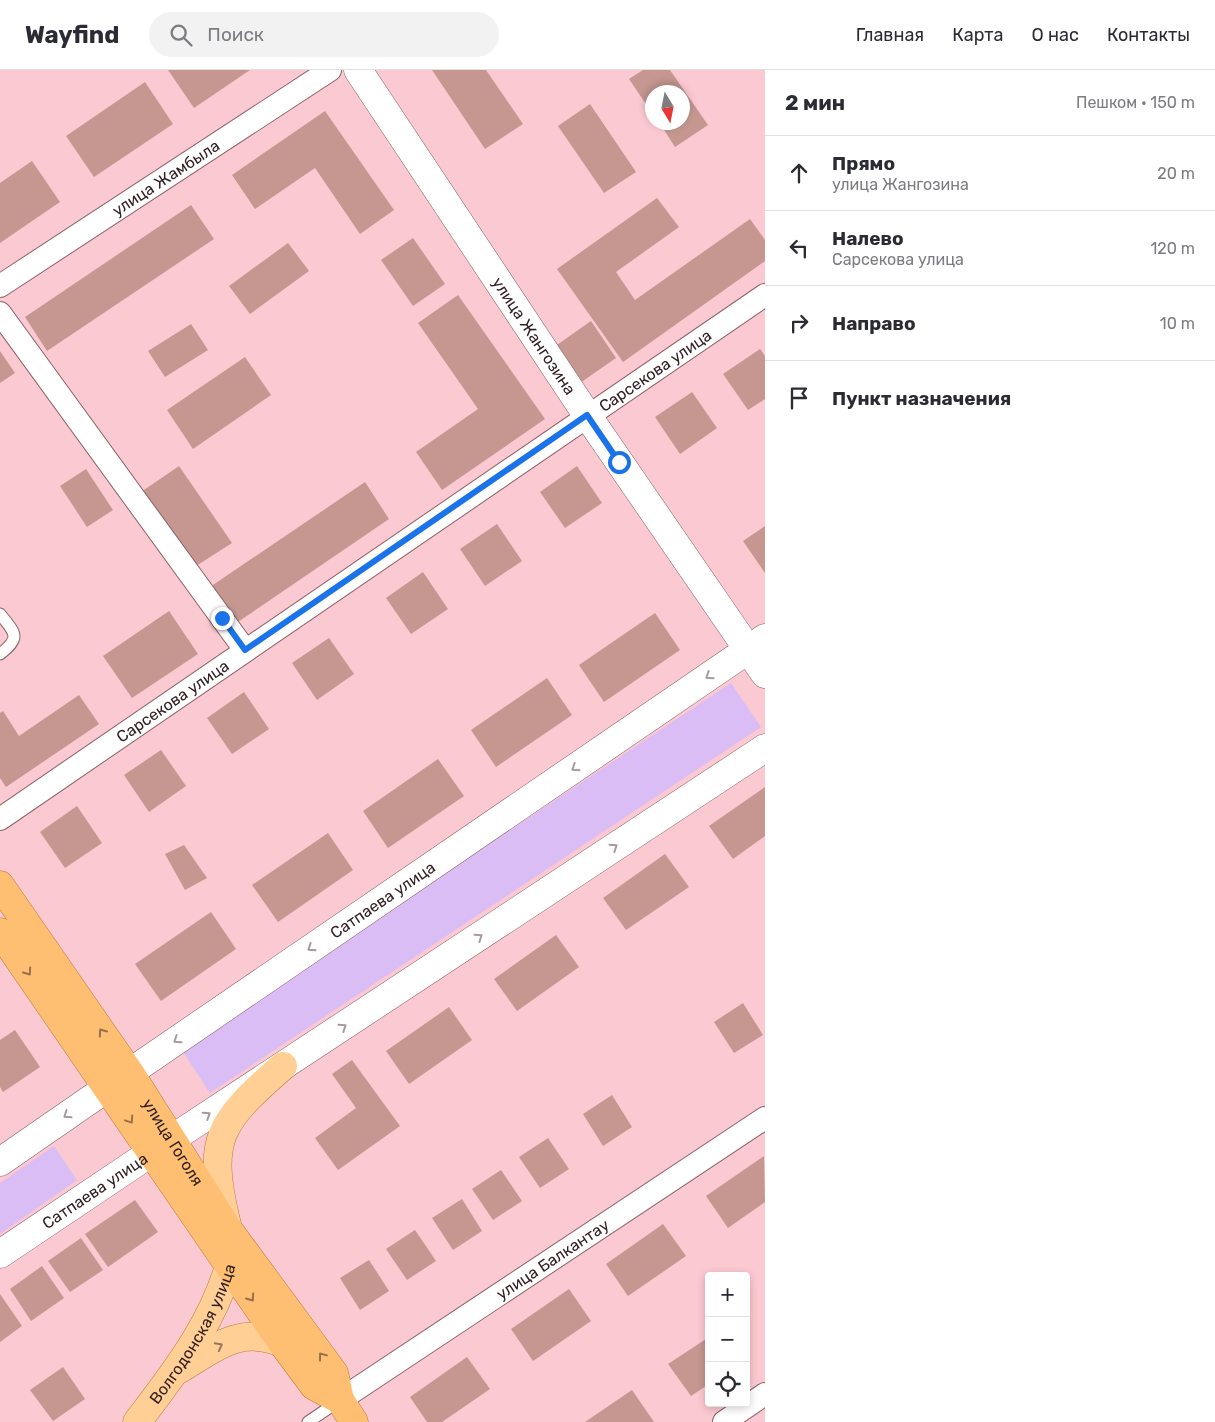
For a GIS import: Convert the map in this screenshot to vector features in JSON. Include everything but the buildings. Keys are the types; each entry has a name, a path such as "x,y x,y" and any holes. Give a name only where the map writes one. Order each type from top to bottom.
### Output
{"highway":[{"name":"улица Гоголя","path":"0,885 130,1072 162,1145 230,1269 314,1386 347,1411"},
{"name":"улица Гоголя","path":"0,932 108,1088 162,1145 232,1235 334,1373 347,1411"}],"main road":[{"name":"улица Жангозина","path":"358,70 587,415 757,643 765,674"},
{"name":"Сатпаева улица","path":"0,1162 757,643"},
{"name":"Сатпаева улица","path":"0,1254 162,1145 765,748"},
{"path":"232,1235 219,1192 217,1158 223,1128 245,1100 283,1066"},
{"name":"Волгодонская улица","path":"137,1422 177,1371 206,1324 230,1269 232,1235"},
{"path":"177,1371 222,1344 244,1336 265,1336 282,1343"}],"street":[{"name":"улица Жамбыла","path":"0,286 330,70"},
{"name":"Сарсекова улица","path":"0,819 587,415 765,295"},
{"path":"0,313 245,650"},
{"name":"улица Балкантау","path":"347,1411 765,1118"},
{"path":"724,1422 765,1394"}],"lane":[{"path":"0,614 14,632 15,639 0,654"},
{"path":"308,1422 347,1411"}],"shaded area":[{"path":"731,683 761,727 210,1093 181,1049"},
{"path":"54,1146 77,1180 0,1234 0,1183"}],"route":[{"path":"222,618 245,650 587,415 619,462"}]}
